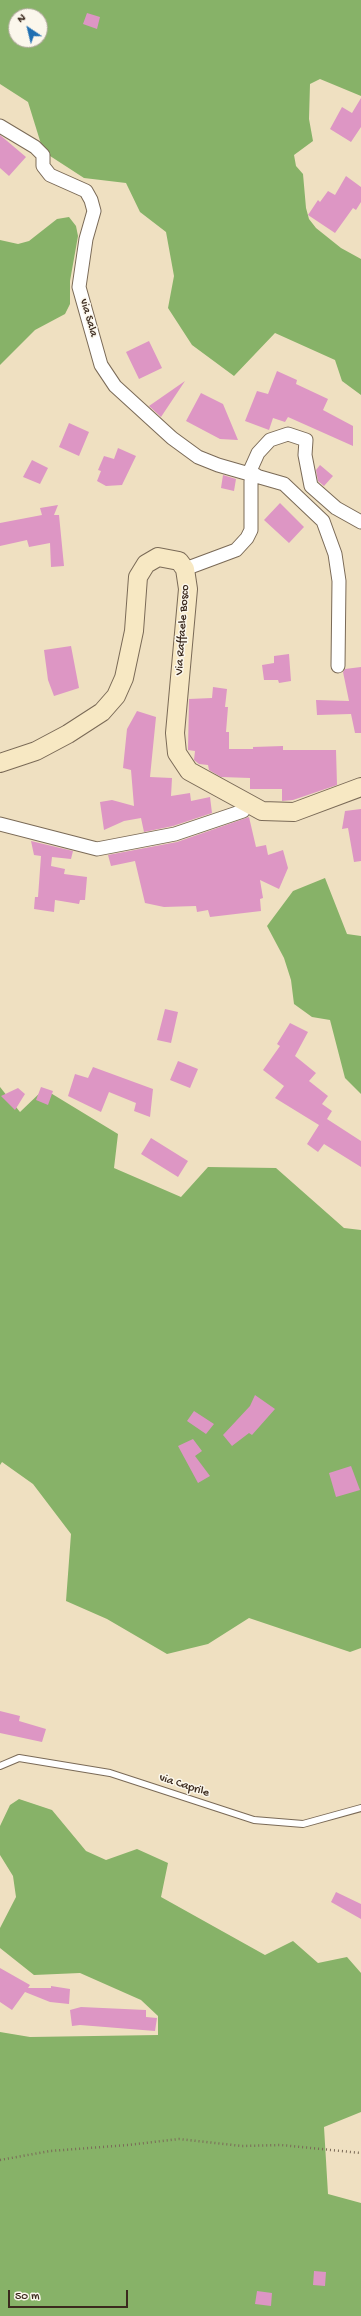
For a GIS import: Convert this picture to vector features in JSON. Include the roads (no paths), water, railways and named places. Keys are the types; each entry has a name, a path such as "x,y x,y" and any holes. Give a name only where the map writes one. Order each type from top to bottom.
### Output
{"street":[{"name":"via Sala","path":"0,126 35,147 43,155 43,166 50,175 86,191 91,200 94,211 86,239 79,287 101,364 115,386 172,438 198,457 284,484 323,521 335,554 339,581 338,666"},
{"path":"185,570 236,550 248,538 251,530 251,480 258,453 270,440 288,434 306,440 304,455 311,486 336,508 361,522"},
{"name":"Via Raffaele Bosco","path":"0,763 36,751 102,712 116,696 124,678 134,631 138,577 146,564 158,557 179,561 185,570 188,589 175,733 177,753 189,772 262,811 294,812 361,786"},
{"path":"0,824 97,849 175,834 243,811"}],"lane":[{"name":"via Caprile","path":"0,1766 19,1758 110,1773 254,1820 303,1824 361,1808"}]}
